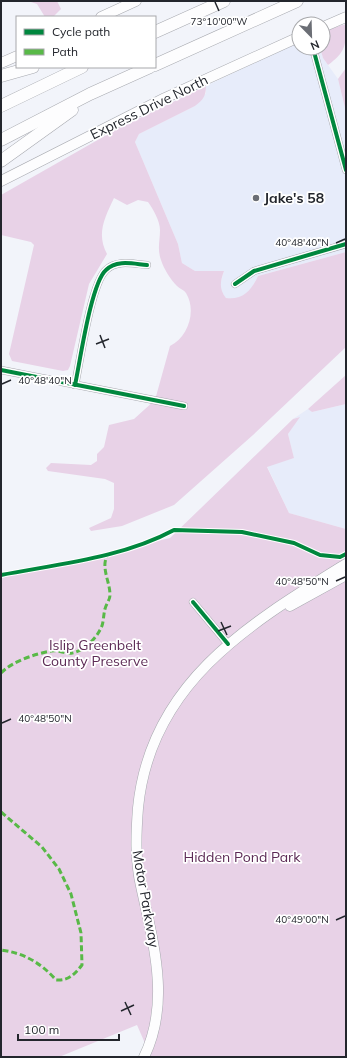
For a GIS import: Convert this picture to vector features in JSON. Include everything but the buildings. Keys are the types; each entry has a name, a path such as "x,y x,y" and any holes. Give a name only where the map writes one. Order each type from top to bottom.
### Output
{"highway":[{"path":"156,32 224,1"},
{"path":"156,65 297,1"},
{"path":"156,24 169,18 197,13"},
{"path":"1,76 29,68"},
{"path":"1,106 80,68"},
{"path":"1,140 90,94 148,68"},
{"path":"1,161 68,114 90,94"}],"main road":[{"path":"103,16 136,1"},
{"path":"331,24 346,17"},
{"name":"Express Drive North","path":"1,181 139,111 291,41"},
{"path":"1,63 16,56"},
{"name":"Motor Parkway","path":"144,1057 155,1028 158,995 155,955 137,861 137,821 143,778 157,734 173,704 194,678 228,644 244,630 264,616 346,564"},
{"name":"Motor Parkway","path":"244,630 266,620 346,575"}],"street":[{"path":"315,56 346,170"},
{"path":"236,284 254,271 346,244"},
{"path":"75,385 100,276 106,269 116,264 129,263 147,265"},
{"path":"1,370 184,406"},
{"path":"193,602 228,644"}],"shaded area":[{"path":"291,46 291,56 322,56 338,79 346,112 346,252 258,276 250,291 244,296 235,299 226,298 222,293 220,285 224,271 195,271 182,263 178,244 135,142 139,134 195,106 206,93 206,86"},
{"path":"346,404 346,529 289,513 267,466 294,458 288,434 299,417 293,419 308,409 312,412"}],"green space":[{"path":"28,1 57,1 61,9 54,16 44,16 37,4"},
{"path":"346,24 344,48 342,52 328,65 322,56 331,56 331,29"},
{"path":"346,68 346,112 338,79"},
{"path":"206,86 205,95 198,104 139,134 135,142 178,244 182,263 195,271 224,271 221,288 224,295 226,298 237,298 249,290 258,276 346,252 346,347 253,435 174,505 122,526 91,531 89,528 111,518 114,509 114,483 105,479 48,471 46,468 51,463 91,465 97,461 97,454 104,447 109,425 134,419 155,400 170,346 182,336 189,323 191,308 189,300 185,292 172,280 162,263 159,252 160,226 156,215 148,202 138,200 127,205 114,198 105,219 102,233 102,239 107,254 89,284 68,370 63,371 12,361 9,354 34,245 31,242 1,235 1,195 117,129"},
{"path":"346,375 346,404 312,412 308,409"},
{"path":"300,417 288,434 294,458 267,467 289,513 346,529 346,564 266,620 346,575 346,1057 151,1057 137,1025 59,1057 1,1057 1,578 170,538 293,419"}],"marked path":[{"path":"1,673 12,665 38,654 53,651 66,653 76,652 81,650 94,639 103,623 104,612 110,597 110,590 105,569 108,554"},
{"path":"1,812 42,847 59,869 71,894 81,933 82,965 70,977 56,980 38,964 25,956 1,950"}],"cycle path":[{"path":"315,56 346,170"},
{"path":"235,284 254,271 346,244"},
{"path":"75,385 91,306 101,278 106,270 115,264 126,263 147,265"},
{"path":"1,370 184,406"},
{"path":"1,575 111,554 154,540 174,530 242,532 294,543 320,555 340,557 346,554"},
{"path":"193,602 228,644"}],"place":[{"name":"Jake's 58","path":"256,198"}],"park label":[{"name":"Islip Greenbelt County Preserve","path":"95,654"},
{"name":"Hidden Pond Park","path":"242,857"}]}
